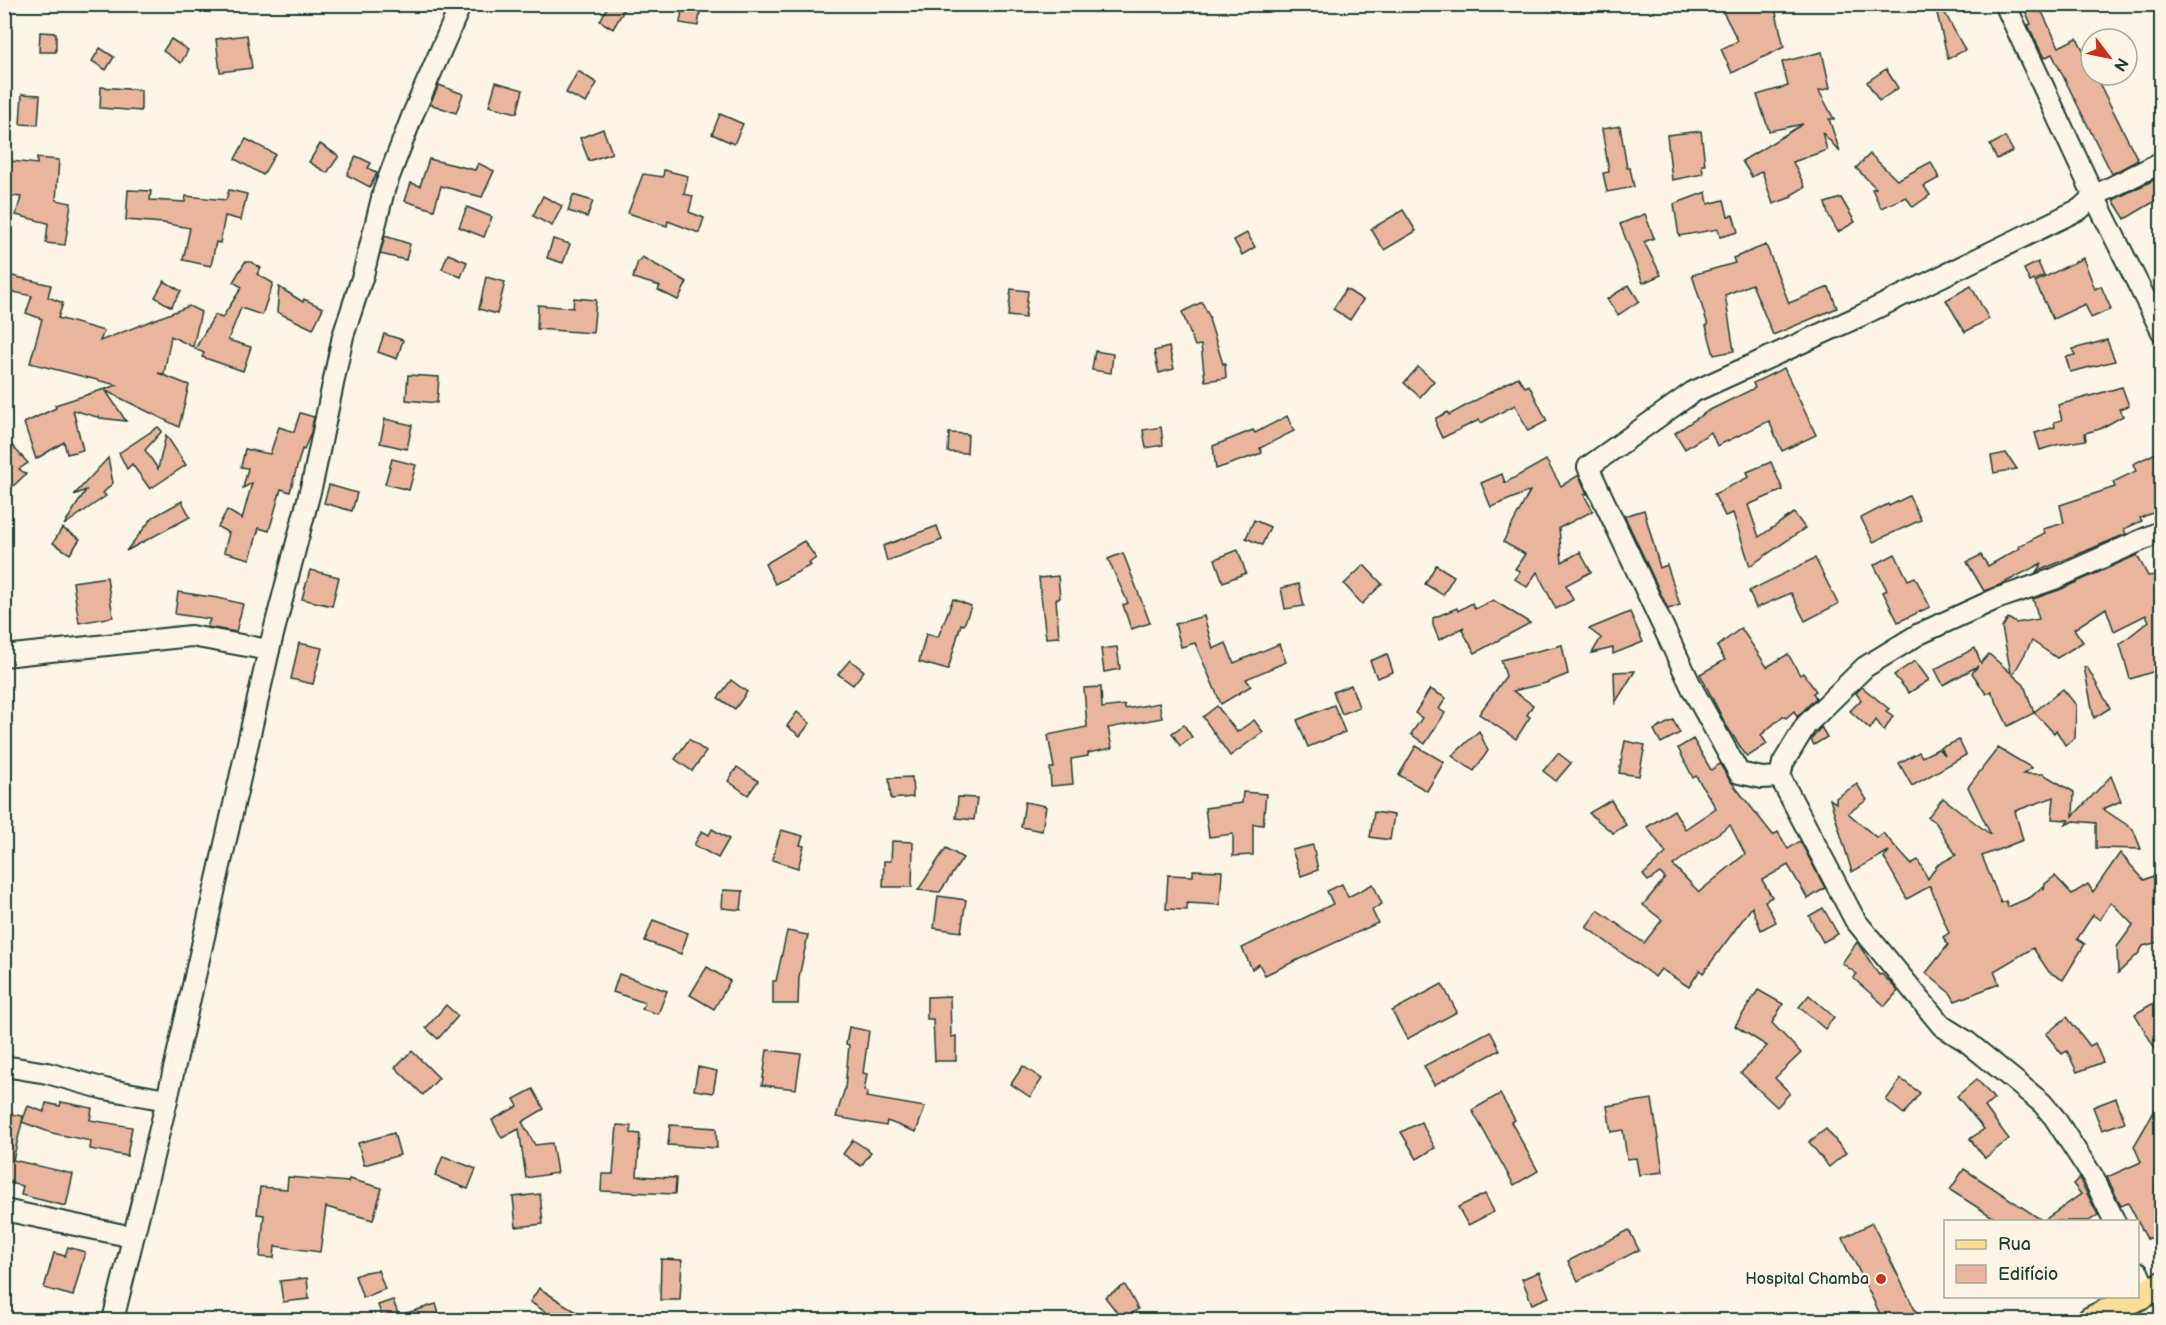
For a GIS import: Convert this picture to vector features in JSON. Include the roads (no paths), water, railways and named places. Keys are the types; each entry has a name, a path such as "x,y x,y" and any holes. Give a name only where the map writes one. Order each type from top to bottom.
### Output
{"main road":[{"path":"2091,1320 2125,1298"}],"street":[{"path":"113,1320 167,1100 269,650 312,480 343,336 363,275 384,190 413,114 461,4"},
{"path":"2005,4 2094,196 2162,332"},
{"path":"1780,777 1761,778 1739,773 1693,690 1588,467 1693,392 1858,317 2080,209 2094,196 2162,162"},
{"path":"2114,1220 2093,1177 2054,1117 2042,1103 1966,1041 1942,1026 1855,920 1780,777 1784,763 1806,725 1865,667 1938,625 2010,593 2054,579 2162,531"},
{"path":"4,656 191,636 269,650"},
{"path":"4,1066 47,1073 105,1089 167,1100"},
{"path":"4,1210 133,1238"}],"place":[{"name":"Hospital Chamba","path":"1881,1279"}]}
